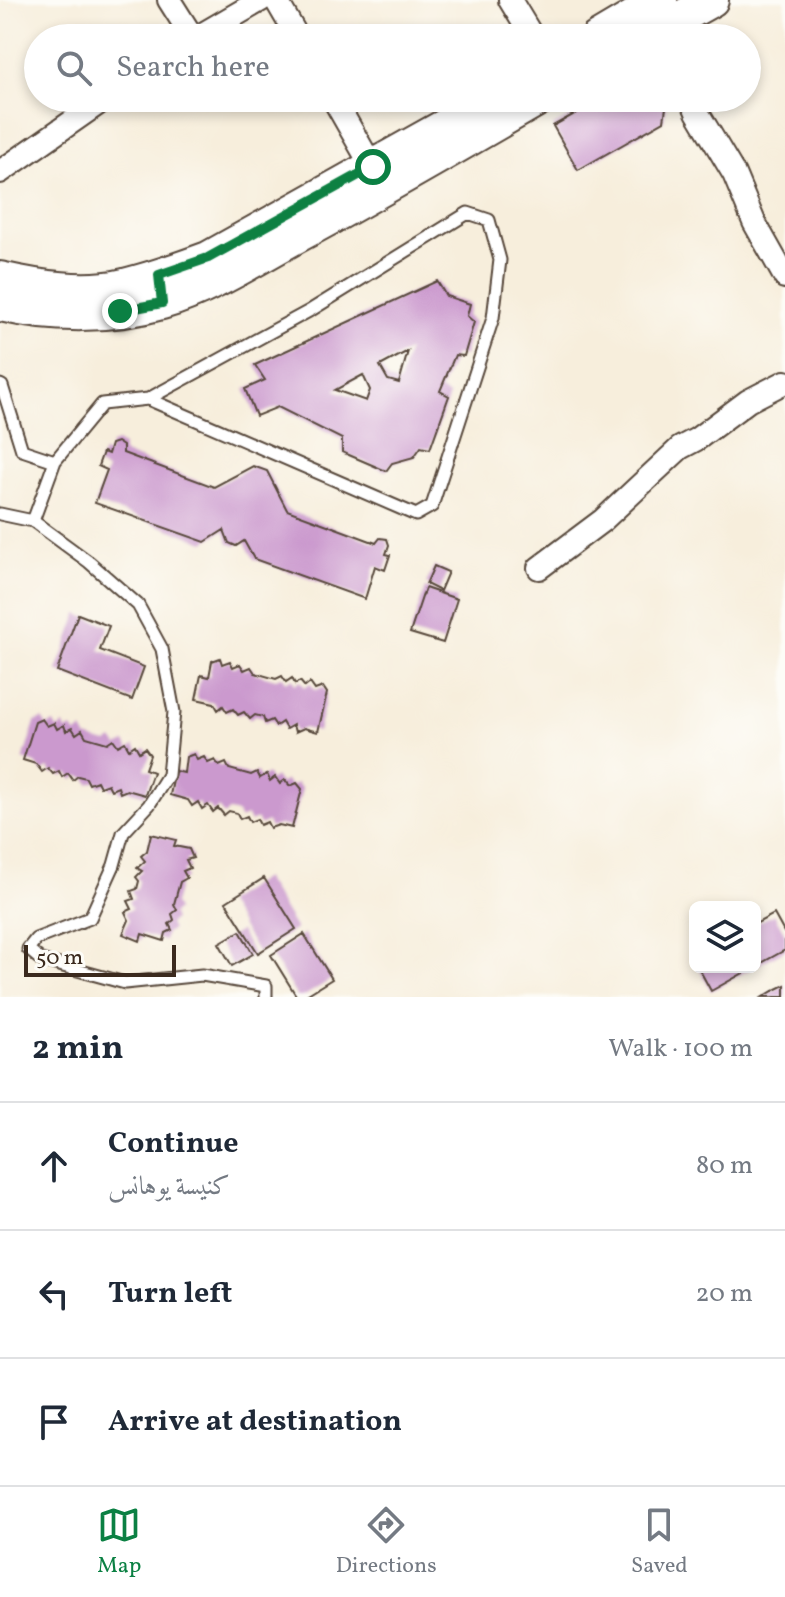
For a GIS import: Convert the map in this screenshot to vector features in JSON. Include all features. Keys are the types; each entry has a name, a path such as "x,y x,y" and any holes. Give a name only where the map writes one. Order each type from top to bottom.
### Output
{"street":[{"path":"169,0 185,24"},
{"path":"219,24 261,0"},
{"path":"276,0 290,24"},
{"path":"510,0 525,24"},
{"path":"659,21 712,0"},
{"path":"0,172 86,112"},
{"path":"341,112 378,178"},
{"path":"0,278 33,286 78,289 121,285 160,289 214,283 378,178 474,112"},
{"path":"378,178 512,112"},
{"path":"697,112 734,174 754,222 785,277"},
{"path":"0,305 24,311 76,315 120,311 160,289"},
{"path":"539,568 603,520 680,448 748,401 785,382"}],"lane":[{"path":"33,521 55,461 102,404 148,399 311,310 468,213 489,220 500,260 493,318 432,506 416,515 148,399"},
{"path":"0,385 22,450 55,461"},
{"path":"0,514 33,521 89,562 138,605 162,649 174,712 168,775 149,805 123,833 114,865 90,918 36,939 28,949 41,960 125,983 202,975 266,986 266,997"}],"building":[{"path":"578,112 665,112 664,121 578,170 553,126"},
{"path":"437,281 446,296 470,304 467,316 474,322 464,356 455,355 440,391 449,396 430,449 421,447 414,457 392,463 386,471 342,452 342,439 278,407 256,416 245,389 265,380 255,365","holes":["408,351 399,383 388,380 380,366","363,375 370,390 366,401 335,390"]},
{"path":"117,442 123,446 123,453 214,487 253,466 267,471 287,510 376,543 380,538 387,539 386,554 390,555 385,570 375,566 365,599 254,559 244,541 236,546 229,543 224,530 205,542 95,503 107,470 98,466 103,452 108,454 111,444"},
{"path":"434,566 448,572 440,591 426,584"},
{"path":"425,588 457,599 443,643 410,633"},
{"path":"78,614 109,626 100,650 144,667 132,700 57,671"},
{"path":"220,658 222,664 230,661 233,667 240,664 244,670 251,667 255,673 276,679 282,676 286,682 292,678 295,684 300,681 305,687 310,683 315,690 323,687 327,693 318,732 304,728 295,732 293,725 286,729 282,722 276,726 272,720 265,723 263,717 255,715 250,719 244,712 238,715 233,709 227,712 223,706 218,710 214,703 196,699 201,675 209,677 212,661"},
{"path":"42,719 47,726 54,723 57,729 64,725 66,731 72,728 76,734 82,730 86,737 107,743 113,739 118,746 125,742 129,749 135,745 139,752 145,748 150,755 145,769 153,772 145,795 127,790 120,793 118,787 111,790 108,784 100,787 97,781 89,784 86,778 78,776 73,780 68,773 62,777 59,771 53,774 48,768 42,772 36,764 23,760 35,722"},
{"path":"194,754 197,760 204,757 208,763 215,760 219,766 226,763 229,769 251,775 257,772 260,778 267,774 270,781 275,777 280,784 285,780 290,786 297,783 302,789 292,828 279,825 270,828 267,822 260,825 257,819 250,822 247,816 240,819 237,813 229,811 224,815 218,808 213,812 208,805 202,809 198,802 192,806 188,800 170,795 175,771 184,773 186,757"},
{"path":"151,834 176,840 174,846 189,849 193,858 186,860 190,868 183,871 187,878 180,882 174,904 177,910 169,924 172,930 166,933 164,941 142,934 140,941 123,934 129,920 125,912 132,909 128,901 134,899 131,891 137,889 139,881 136,877 142,871 137,868 145,861 141,856 147,851"},
{"path":"264,878 296,929 258,953 226,902"},
{"path":"774,914 785,934 785,950 761,964 761,921"},
{"path":"240,931 253,954 232,966 219,943"},
{"path":"304,934 332,979 303,997 297,997 271,955"},
{"path":"701,973 743,973 711,991"},
{"path":"785,985 785,997 763,997 773,991"}],"route":[{"path":"120,311 162,303 159,275 208,258 373,167"}]}
